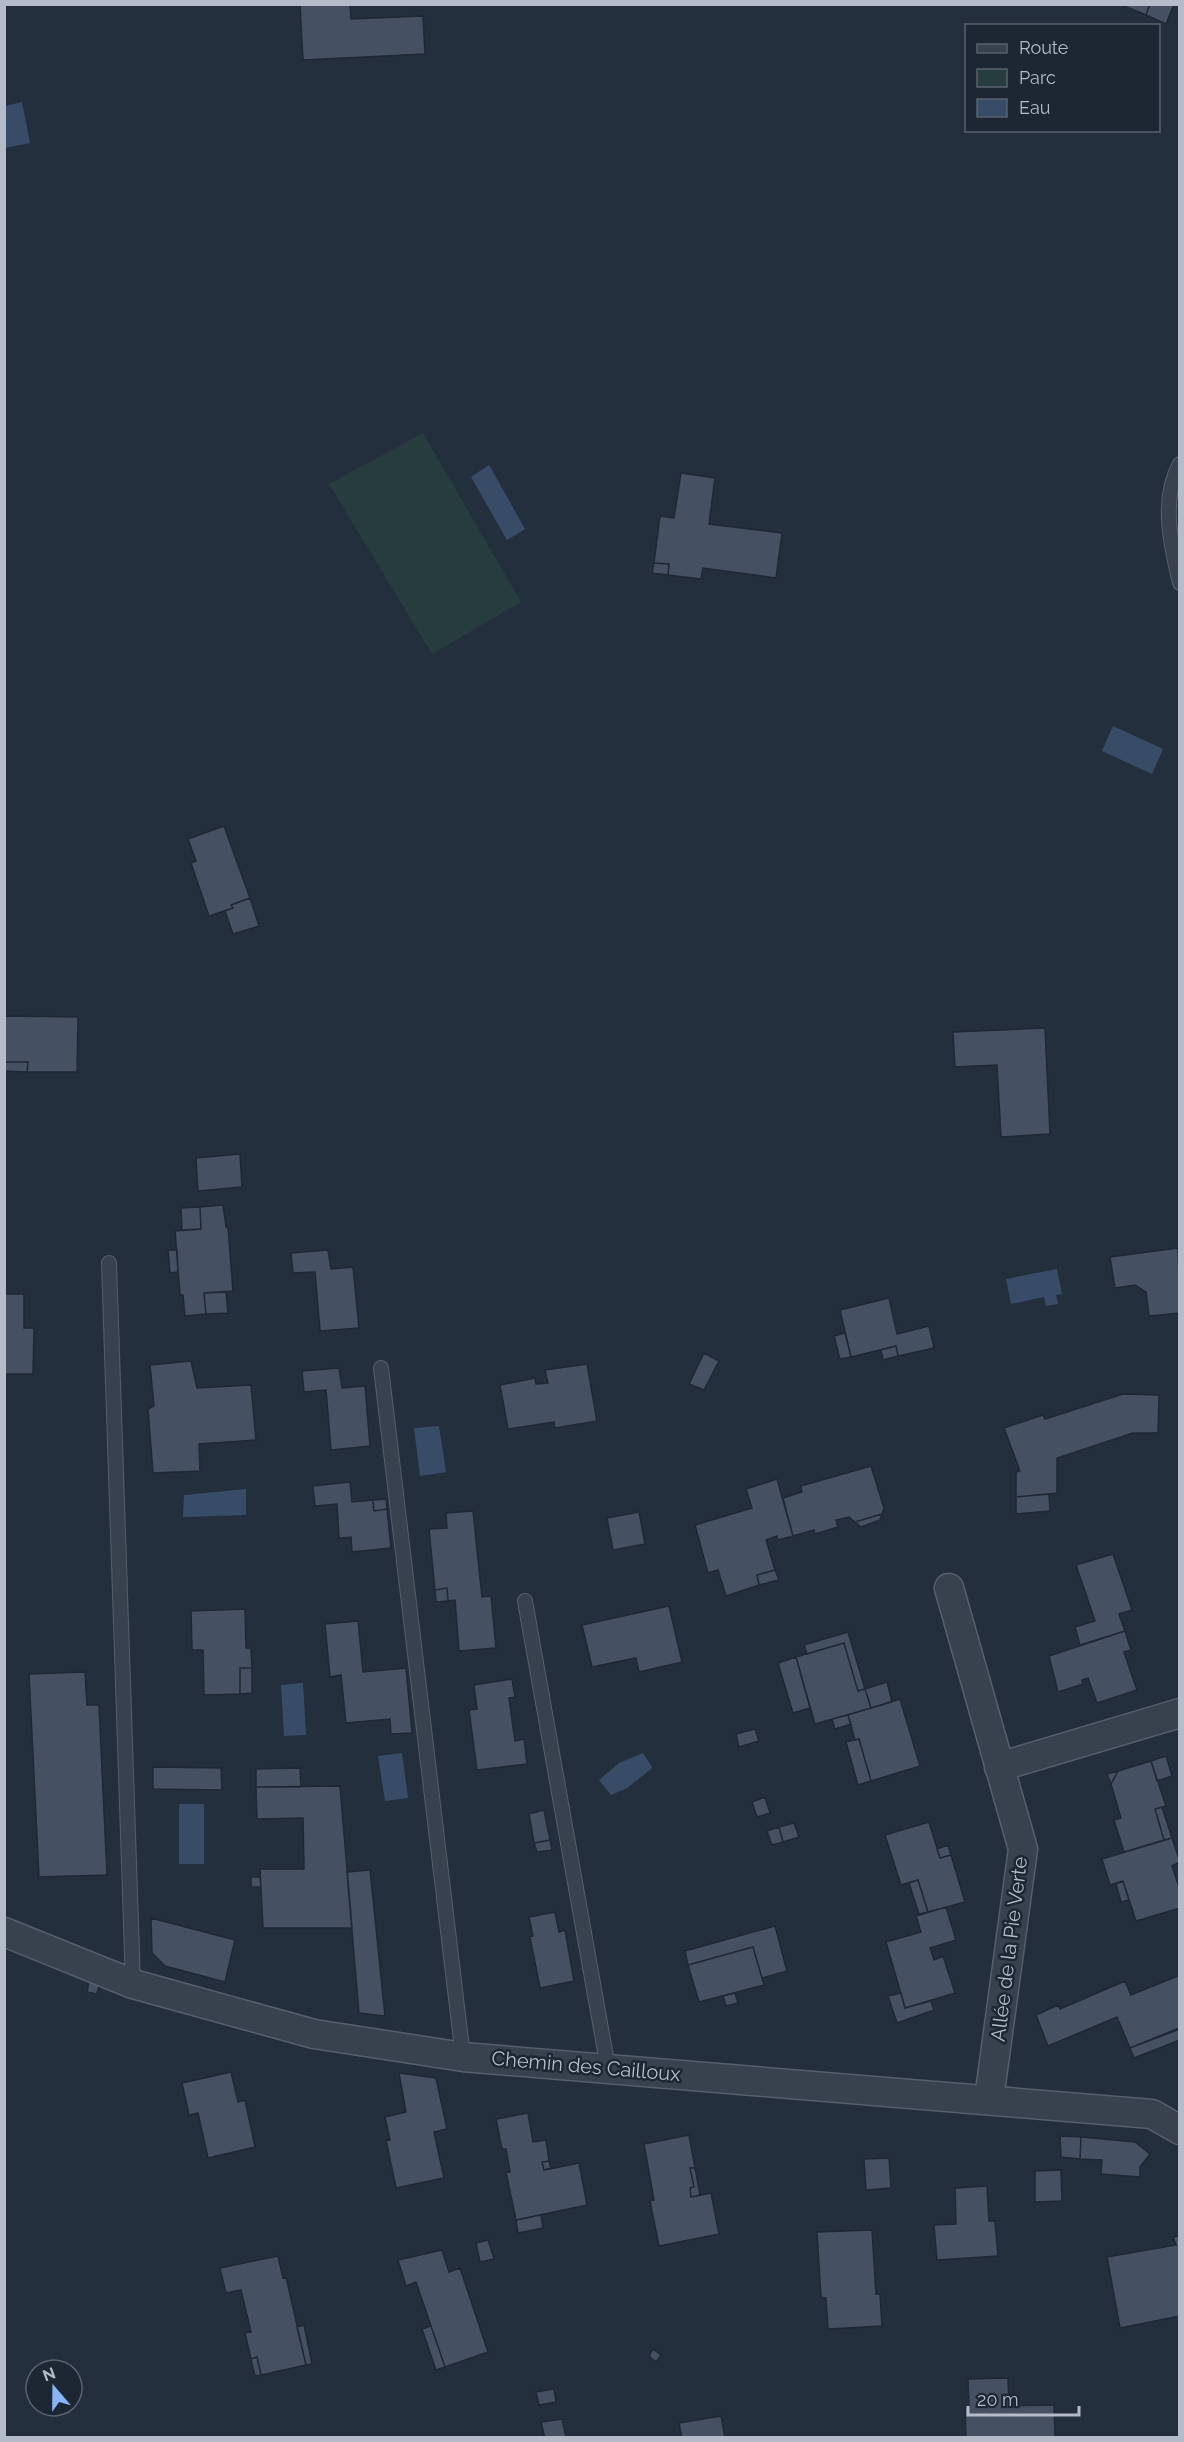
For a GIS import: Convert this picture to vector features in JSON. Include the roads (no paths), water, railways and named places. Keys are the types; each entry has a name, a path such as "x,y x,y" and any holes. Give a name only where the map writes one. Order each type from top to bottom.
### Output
{"street":[{"name":"Allée de la Pie Verte","path":"949,1588 1023,1849 989,2099"},
{"path":"999,1767 1179,1713"},
{"name":"Chemin des Cailloux","path":"4,1932 133,1984 314,2034 464,2057 989,2099 1152,2115 1179,2130"}],"lane":[{"path":"1179,464 1173,476 1168,531 1179,583"},
{"path":"109,1263 133,1984"},
{"path":"381,1368 464,2057"},
{"path":"525,1601 608,2068"}],"water":[{"path":"22,102 30,143 5,148 5,106"},
{"path":"489,465 525,529 507,540 471,477"},
{"path":"1113,726 1163,749 1152,774 1102,751"},
{"path":"1057,1269 1062,1294 1056,1295 1058,1304 1046,1306 1044,1297 1011,1304 1006,1279"},
{"path":"439,1426 446,1472 420,1476 414,1428"},
{"path":"246,1489 246,1515 183,1517 184,1495"},
{"path":"303,1683 306,1735 284,1736 281,1685"},
{"path":"402,1753 408,1798 385,1801 378,1756"},
{"path":"643,1753 651,1769 627,1788 611,1795 599,1780 619,1763"},
{"path":"179,1804 204,1804 204,1864 179,1864"}]}
